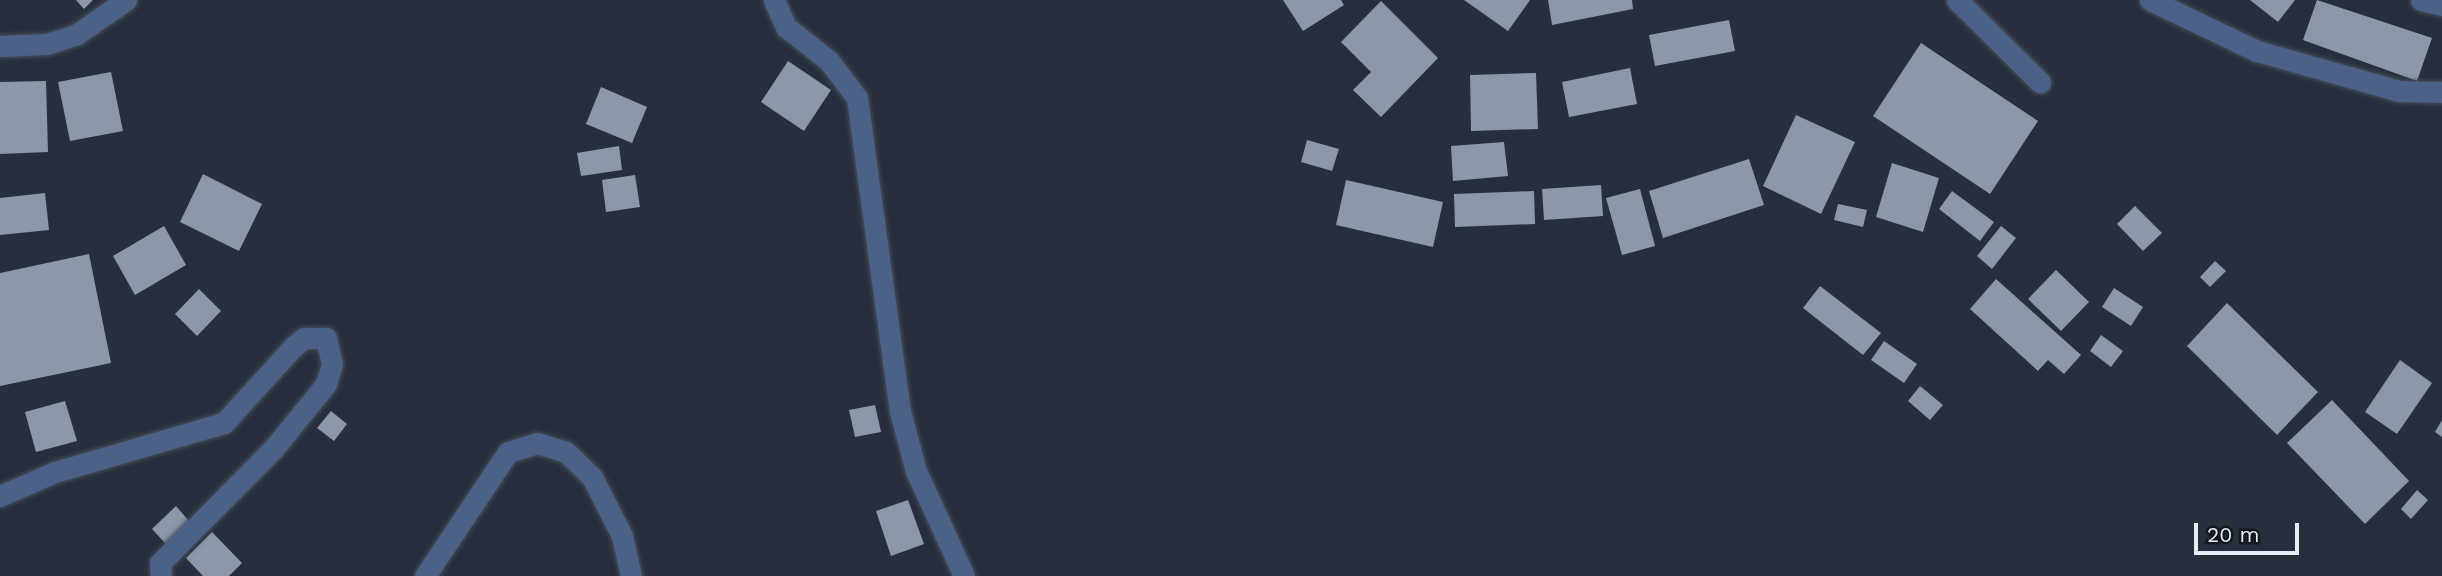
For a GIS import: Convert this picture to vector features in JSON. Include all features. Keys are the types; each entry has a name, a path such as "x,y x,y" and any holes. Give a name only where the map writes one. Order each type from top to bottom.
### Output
{"street":[{"path":"0,46 47,44 77,34 126,0"},
{"path":"774,0 786,27 829,61 857,99 900,411 916,471 964,576"},
{"path":"1957,0 2040,82"},
{"path":"2150,0 2256,51 2399,90 2442,92"},
{"path":"2421,0 2442,5"},
{"path":"0,496 55,472 224,423 293,347 304,338 326,338 332,364 326,384 274,448 160,563 161,576"},
{"path":"425,576 508,452 537,443 566,452 592,477 622,536 631,576"}],"building":[{"path":"76,0 93,0 84,9"},
{"path":"1283,0 1341,0 1344,5 1303,31"},
{"path":"1464,0 1530,0 1508,31"},
{"path":"1548,0 1632,0 1633,9 1552,25"},
{"path":"2250,0 2295,0 2278,22"},
{"path":"2317,0 2432,38 2417,81 2303,40"},
{"path":"1381,1 1438,58 1381,117 1353,90 1371,72 1341,42"},
{"path":"1729,20 1735,51 1655,66 1649,35"},
{"path":"1921,43 2038,121 1990,194 1873,116"},
{"path":"788,61 831,90 804,131 761,102"},
{"path":"1630,68 1637,104 1569,117 1562,82"},
{"path":"111,72 123,131 70,141 58,82"},
{"path":"1536,73 1538,129 1471,131 1470,75"},
{"path":"46,81 48,152 0,154 0,82"},
{"path":"601,87 647,107 632,143 586,124"},
{"path":"1796,115 1855,142 1821,214 1763,186"},
{"path":"1307,140 1339,149 1332,171 1301,162"},
{"path":"1504,142 1508,176 1453,181 1451,146"},
{"path":"619,146 622,170 581,176 577,153"},
{"path":"1749,159 1764,205 1663,238 1649,191"},
{"path":"1892,163 1939,178 1923,232 1876,217"},
{"path":"203,174 262,204 239,251 180,222"},
{"path":"635,175 640,207 606,212 602,180"},
{"path":"1346,180 1443,202 1433,247 1336,225"},
{"path":"1601,185 1603,216 1544,220 1542,189"},
{"path":"1640,189 1655,246 1622,255 1606,198"},
{"path":"1534,191 1535,224 1455,227 1454,194"},
{"path":"1952,191 1994,222 1980,241 1939,209"},
{"path":"45,193 49,230 0,235 0,198"},
{"path":"1838,204 1867,210 1863,227 1834,220"},
{"path":"2135,206 2162,233 2143,251 2117,224"},
{"path":"164,226 186,265 135,295 113,256"},
{"path":"2001,226 2016,238 1992,269 1977,256"},
{"path":"89,254 111,363 0,386 0,273"},
{"path":"2215,261 2226,271 2210,287 2200,277"},
{"path":"2056,270 2089,302 2061,331 2028,299"},
{"path":"1996,279 2081,355 2064,374 2048,360 2038,371 1970,309"},
{"path":"1820,286 1881,333 1863,355 1803,308"},
{"path":"2114,288 2143,307 2131,326 2102,307"},
{"path":"199,289 221,311 197,336 175,314"},
{"path":"2227,303 2318,392 2277,435 2187,346"},
{"path":"2101,335 2123,351 2111,367 2090,351"},
{"path":"1884,341 1917,364 1904,383 1871,360"},
{"path":"2400,360 2432,383 2397,434 2365,412"},
{"path":"1920,386 1943,405 1930,420 1908,401"},
{"path":"2332,400 2409,481 2365,524 2287,443"},
{"path":"65,401 77,441 36,452 25,412"},
{"path":"875,405 881,432 855,437 849,410"},
{"path":"331,411 347,424 334,441 317,428"},
{"path":"2442,420 2442,437 2435,432"},
{"path":"2417,490 2428,500 2411,519 2401,509"},
{"path":"908,500 924,544 891,556 876,511"},
{"path":"176,506 189,521 166,544 152,529"},
{"path":"212,532 242,563 229,576 203,576 186,558"}]}
